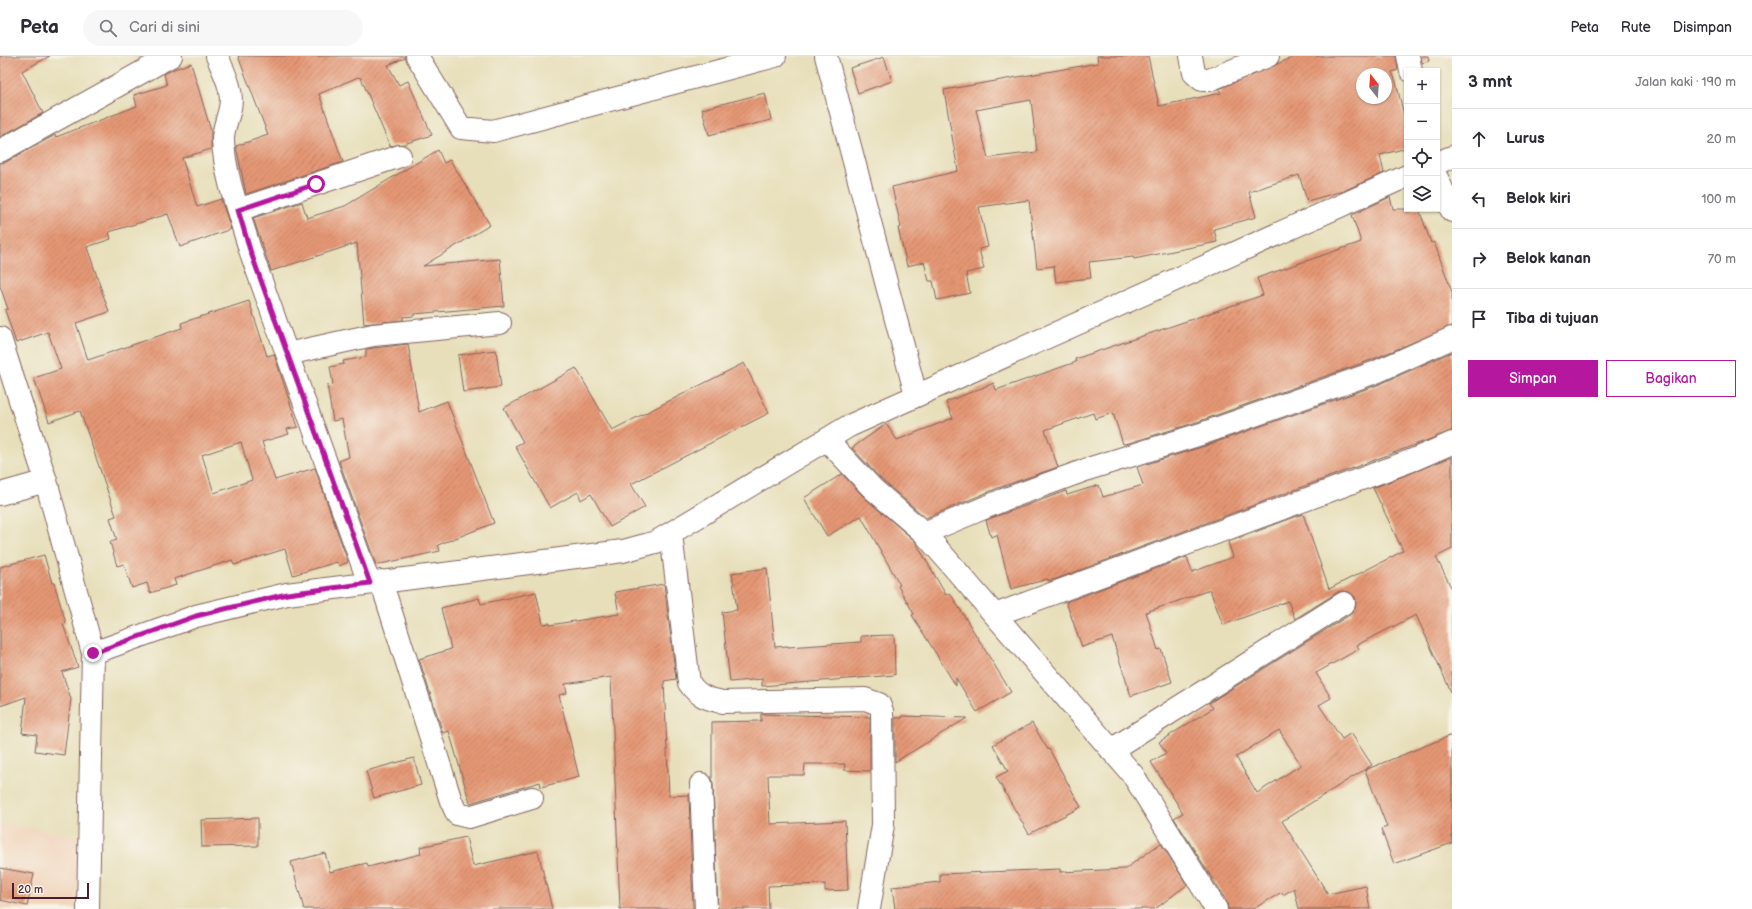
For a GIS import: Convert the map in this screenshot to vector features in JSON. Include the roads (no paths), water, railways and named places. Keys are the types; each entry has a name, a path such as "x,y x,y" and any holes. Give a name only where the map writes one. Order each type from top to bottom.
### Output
{"street":[{"path":"0,151 171,56"},
{"path":"217,56 231,93 230,108 222,139 225,163 250,250 287,354 375,582 451,802 457,814 470,817 532,798"},
{"path":"417,56 461,128 493,131 775,56"},
{"path":"826,56 916,395"},
{"path":"1191,56 1194,73 1202,80 1209,80 1268,56"},
{"path":"1408,56 1410,68"},
{"path":"238,210 400,156"},
{"path":"1440,162 1452,157"},
{"path":"93,653 196,616 287,594 623,551 656,542 672,534 849,426 1404,177"},
{"path":"1440,185 1452,212"},
{"path":"287,354 373,335 500,323"},
{"path":"0,338 46,481 93,653 88,909"},
{"path":"924,533 1003,500 1091,468 1201,434 1376,372 1452,338"},
{"path":"827,440 873,489 924,533 996,614 1133,775 1216,909"},
{"path":"996,614 1408,462 1452,442"},
{"path":"0,494 46,481"},
{"path":"672,534 688,683 695,692 705,698 723,702 865,699 879,704 882,711 883,826 869,909"},
{"path":"1111,750 1344,603"},
{"path":"701,784 706,909"}]}
